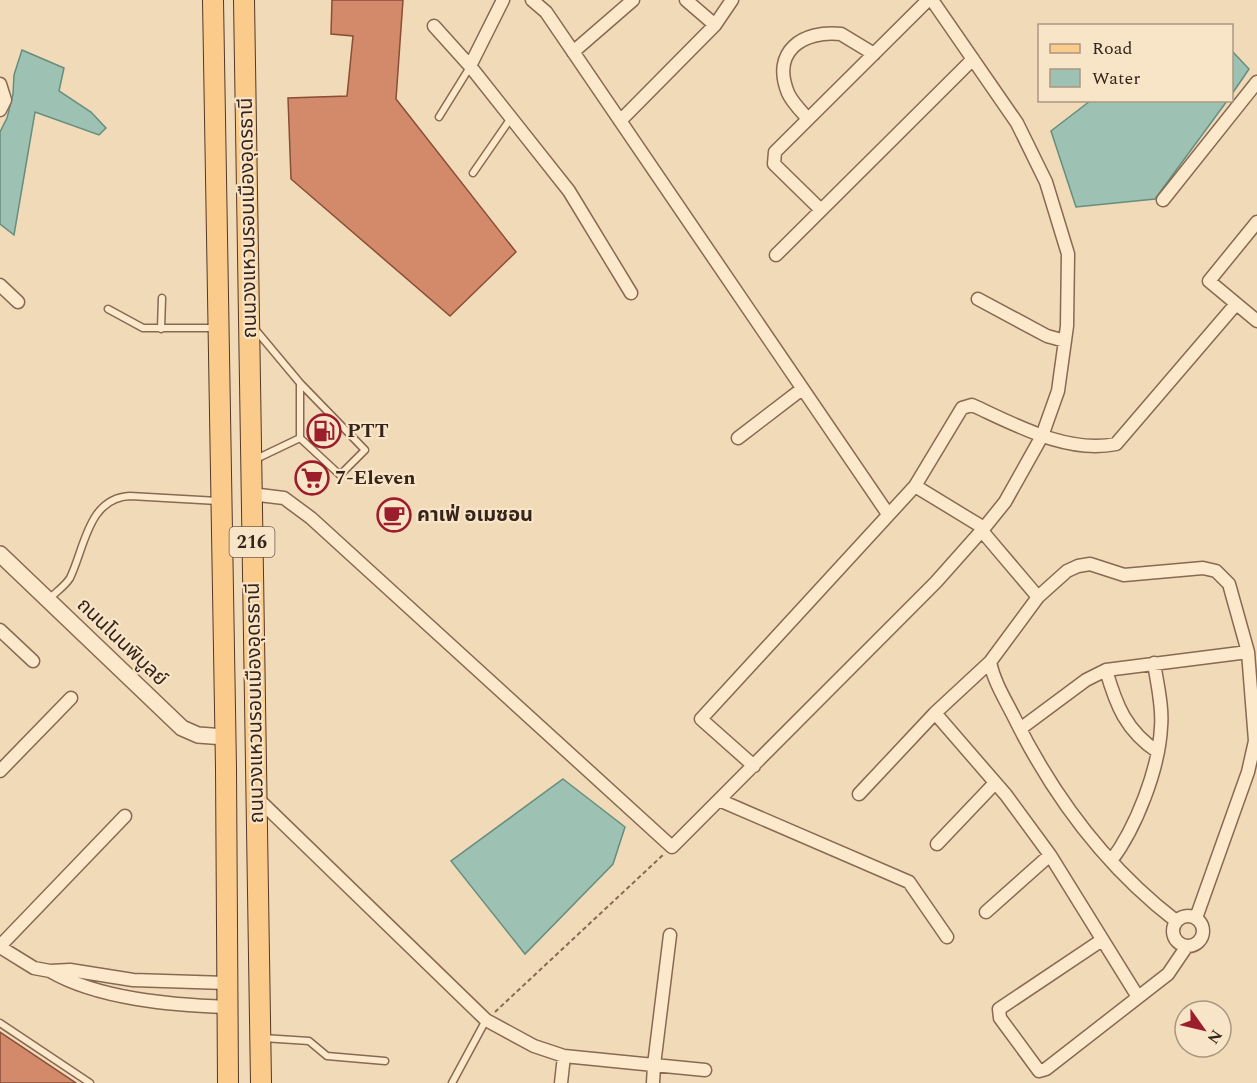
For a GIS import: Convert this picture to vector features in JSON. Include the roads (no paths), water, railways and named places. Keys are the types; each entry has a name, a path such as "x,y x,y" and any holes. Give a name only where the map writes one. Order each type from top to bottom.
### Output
{"main road":[{"name":"ถนนวงแหวนรอบเมืองอุดรธานี","path":"213,0 222,501 228,1083"},
{"name":"ถนนวงแหวนรอบเมืองอุดรธานี","path":"244,0 261,1083"}],"street":[{"path":"470,66 503,0"},
{"path":"532,0 546,12 888,514"},
{"path":"573,52 633,0"},
{"path":"686,0 715,25"},
{"path":"620,121 715,25 732,0"},
{"path":"251,494 284,498 311,518 672,847 723,802 754,766 936,582 983,529 1005,502 1042,436 1058,391 1065,341 1068,254 1046,182 1017,123 930,0 775,152 774,164 821,210"},
{"path":"435,26 470,66 569,191 631,293"},
{"path":"808,119 787,90 785,56 792,45 804,39 833,33 847,36 874,54"},
{"path":"776,255 973,59"},
{"path":"0,84 5,100 0,110"},
{"path":"1163,200 1256,85"},
{"path":"1257,222 1209,281 1257,321"},
{"path":"0,285 18,302"},
{"path":"978,299 1047,336 1065,341"},
{"path":"754,766 700,719 915,486 962,408 972,405 1042,436 1098,448 1116,444 1236,304"},
{"path":"738,438 802,389"},
{"path":"915,486 983,529 1038,597"},
{"name":"ถนนโนนพิบูลย์","path":"0,554 182,728 198,735 225,737"},
{"path":"859,794 935,713 990,662 1038,597 1078,566 1090,564 1124,575 1203,568 1216,571 1228,584 1248,652 1255,741 1248,772 1196,918"},
{"path":"0,630 33,661"},
{"path":"1020,729 1086,680 1106,670 1248,652"},
{"path":"990,662 993,674 1020,729 1058,796 1111,861 1146,898 1176,921"},
{"path":"1111,861 1122,846 1147,789 1158,752 1162,726 1154,663"},
{"path":"1106,670 1116,705 1129,728 1143,742 1158,752"},
{"path":"0,771 71,698"},
{"path":"935,713 995,783 1050,855 1138,997"},
{"path":"937,844 995,783"},
{"path":"256,797 486,1020 534,1046 564,1056 705,1070"},
{"path":"723,802 909,882 946,937"},
{"path":"125,816 0,947 34,968 50,971 70,970 133,981 226,983"},
{"path":"986,912 1050,855"},
{"path":"1102,940 999,1009 1000,1018 1035,1068 1042,1071 1174,968 1187,946 1199,942 1203,934 1203,926 1196,918 1189,916 1176,921"},
{"path":"1176,921 1173,933 1176,941 1187,946"},
{"path":"652,1083 670,935"},
{"path":"50,971 66,980 150,1000 178,1005 226,1007"},
{"path":"561,1083 564,1056"}],"lane":[{"path":"439,117 470,66"},
{"path":"473,173 511,118"},
{"path":"161,329 162,298"},
{"path":"108,309 138,326 161,329 219,328"},
{"path":"250,323 300,383 365,450 340,475 300,438 300,383"},
{"path":"251,462 300,438"},
{"path":"48,600 69,580 95,516 105,504 121,496 222,501"},
{"path":"452,1083 486,1020"},
{"path":"0,1023 90,1083"},
{"path":"260,1038 309,1041 327,1056 385,1061"}],"water":[{"path":"22,50 64,68 59,91 91,112 106,128 99,135 35,112 14,235 0,224 0,132 7,118 13,94 14,75"},
{"path":"1233,52 1249,69 1233,93"},
{"path":"1089,102 1226,102 1155,199 1076,207 1051,131"},
{"path":"563,779 625,827 613,864 525,954 451,861"}],"place":[{"name":"PTT","path":"324,431"},
{"name":"7-Eleven","path":"312,478"},
{"name":"คาเฟ่ อเมซอน","path":"394,515"}]}
